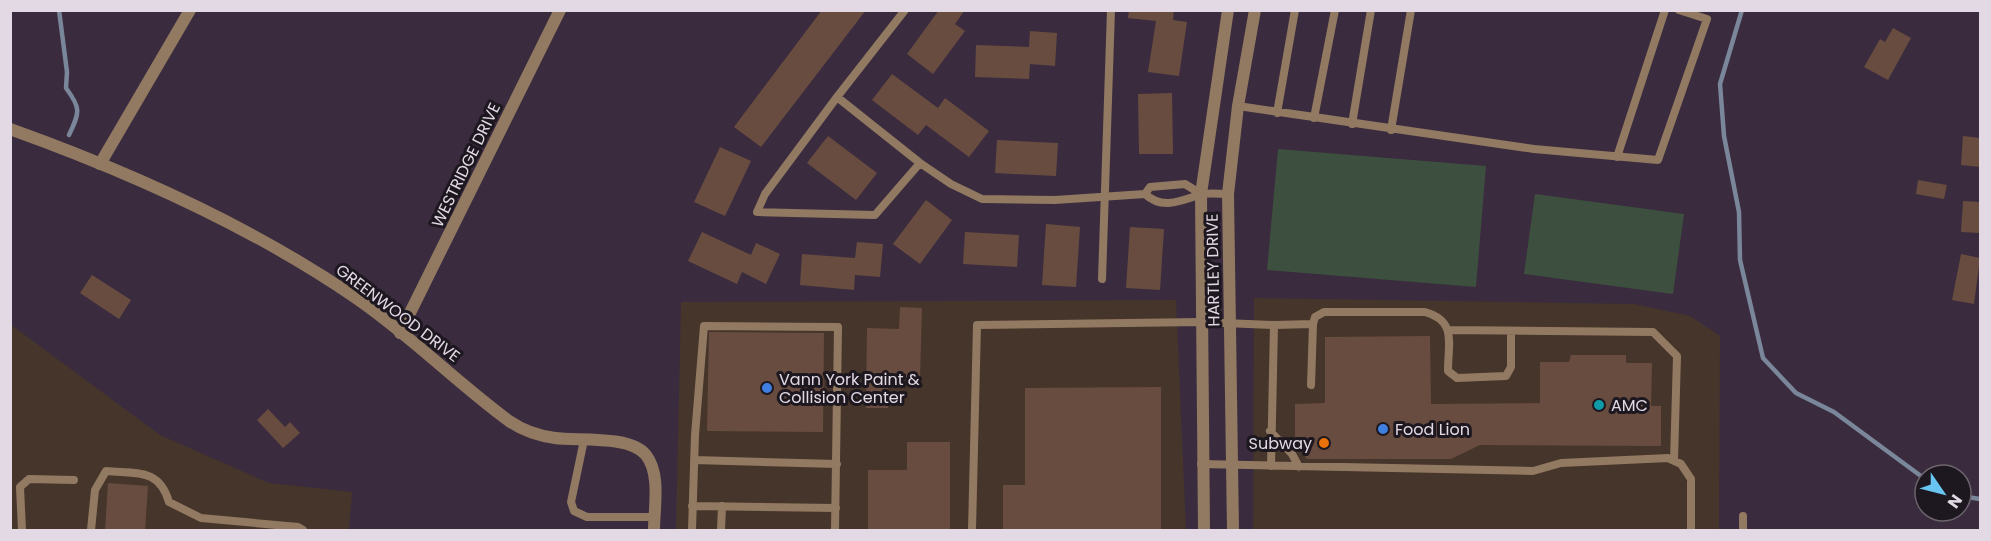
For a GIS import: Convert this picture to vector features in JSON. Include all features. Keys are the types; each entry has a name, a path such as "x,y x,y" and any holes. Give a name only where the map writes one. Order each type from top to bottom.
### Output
{"street":[{"name":"WESTRIDGE DRIVE","path":"400,333 560,10"},
{"name":"HARTLEY DRIVE","path":"1204,531 1201,464 1201,194 1228,10"},
{"name":"HARTLEY DRIVE","path":"1233,531 1228,194 1238,106 1255,10"},
{"path":"100,164 184,12"},
{"name":"GREENWOOD DRIVE","path":"10,129 100,164 194,206 269,244 358,300 519,427 554,438 634,446 646,454 654,474 654,517"},
{"path":"654,517 654,531"}],"lane":[{"path":"905,10 765,194 757,212 875,215 920,163"},
{"path":"1102,279 1111,10"},
{"path":"1276,112 1295,10"},
{"path":"1314,118 1335,10"},
{"path":"1352,124 1371,10"},
{"path":"1391,130 1411,10"},
{"path":"1617,156 1665,10"},
{"path":"1238,106 1534,149 1658,160 1707,19 1679,10"},
{"path":"837,97 920,163 951,184 982,199 1055,200 1145,194 1152,201 1183,203 1201,194 1228,194"},
{"path":"1145,194 1150,187 1185,184 1201,194"},
{"path":"1311,385 1313,324 1315,317 1324,312 1425,312 1439,316 1449,330 1448,370 1457,378 1506,376 1511,367 1511,331"},
{"path":"972,531 977,325 1200,322 1313,324"},
{"path":"1271,466 1274,325"},
{"path":"692,531 694,460 704,326 838,327 835,531"},
{"path":"1449,330 1653,332 1677,356 1674,461"},
{"path":"1270,431 1292,454 1299,467"},
{"path":"584,440 571,502 574,511 587,517 654,517"},
{"path":"1201,464 1533,471 1561,463 1668,458 1682,464 1691,479 1691,531"},
{"path":"694,460 837,464"},
{"path":"92,531 94,490 106,471 152,475 165,488 169,502 201,518 298,527 303,531"},
{"path":"22,531 20,487 29,479 74,480"},
{"path":"692,506 836,508"},
{"path":"721,531 722,506"},
{"path":"1743,516 1743,531"}],"shaded area":[{"path":"1254,298 1634,304 1690,316 1720,336 1719,530 1253,530"},
{"path":"1176,300 1186,530 676,530 681,302"},
{"path":"10,324 160,435 269,483 352,492 349,530 11,530"}],"green space":[{"path":"1278,149 1486,166 1476,287 1267,270"},
{"path":"1535,194 1684,214 1673,294 1524,274"}],"building":[{"path":"822,10 866,10 761,147 734,127"},
{"path":"939,10 965,10 955,24 965,31 933,74 907,54"},
{"path":"1129,10 1174,10 1173,20 1187,22 1179,76 1148,72 1156,21 1128,18"},
{"path":"1893,28 1911,38 1888,80 1864,67 1880,39 1885,42"},
{"path":"1030,31 1057,33 1055,66 1030,64 1029,79 975,77 976,45 1029,47"},
{"path":"892,74 938,108 945,98 989,131 969,157 926,125 918,135 872,100"},
{"path":"1172,93 1173,154 1139,154 1138,94"},
{"path":"828,136 877,173 856,200 807,163"},
{"path":"1963,136 1980,138 1980,167 1961,165"},
{"path":"997,140 1058,143 1056,176 995,173"},
{"path":"720,147 751,161 725,216 694,202"},
{"path":"1918,180 1947,185 1944,199 1916,194"},
{"path":"926,200 952,220 920,264 893,244"},
{"path":"1963,201 1980,202 1980,233 1961,232"},
{"path":"1046,224 1080,227 1076,287 1042,285"},
{"path":"1130,227 1164,229 1160,290 1126,288"},
{"path":"702,232 751,255 756,243 780,254 766,284 742,272 737,284 688,261"},
{"path":"965,232 1019,235 1017,267 963,264"},
{"path":"857,242 883,244 880,277 855,275 854,290 800,285 802,254 855,258"},
{"path":"1961,254 1980,258 1974,304 1952,300"},
{"path":"92,275 131,300 119,319 80,293"},
{"path":"900,307 922,308 920,378 888,377 888,408 866,408 867,328 899,329"},
{"path":"709,332 824,333 823,432 707,431"},
{"path":"1430,336 1431,404 1540,403 1540,362 1569,362 1571,355 1626,355 1626,363 1652,363 1651,406 1661,406 1661,446 1480,445 1451,459 1307,459 1295,444 1295,404 1325,403 1325,337"},
{"path":"1161,387 1161,531 1003,531 1003,485 1025,485 1025,388"},
{"path":"268,409 285,427 290,422 300,433 283,448 257,420"},
{"path":"907,442 950,442 950,531 868,531 868,470 907,470"},
{"path":"108,483 148,486 145,531 105,531"}],"waterway":[{"path":"59,10 67,72 66,88 77,110 69,135"},
{"path":"1742,10 1720,84 1724,136 1739,212 1740,260 1763,358 1796,393 1834,412 1913,470"},
{"path":"1973,498 1980,499"}],"place":[{"name":"Vann York Paint & Collision Center","path":"767,388"},
{"name":"AMC","path":"1599,405"},
{"name":"Food Lion","path":"1383,429"},
{"name":"Subway","path":"1324,443"}]}
